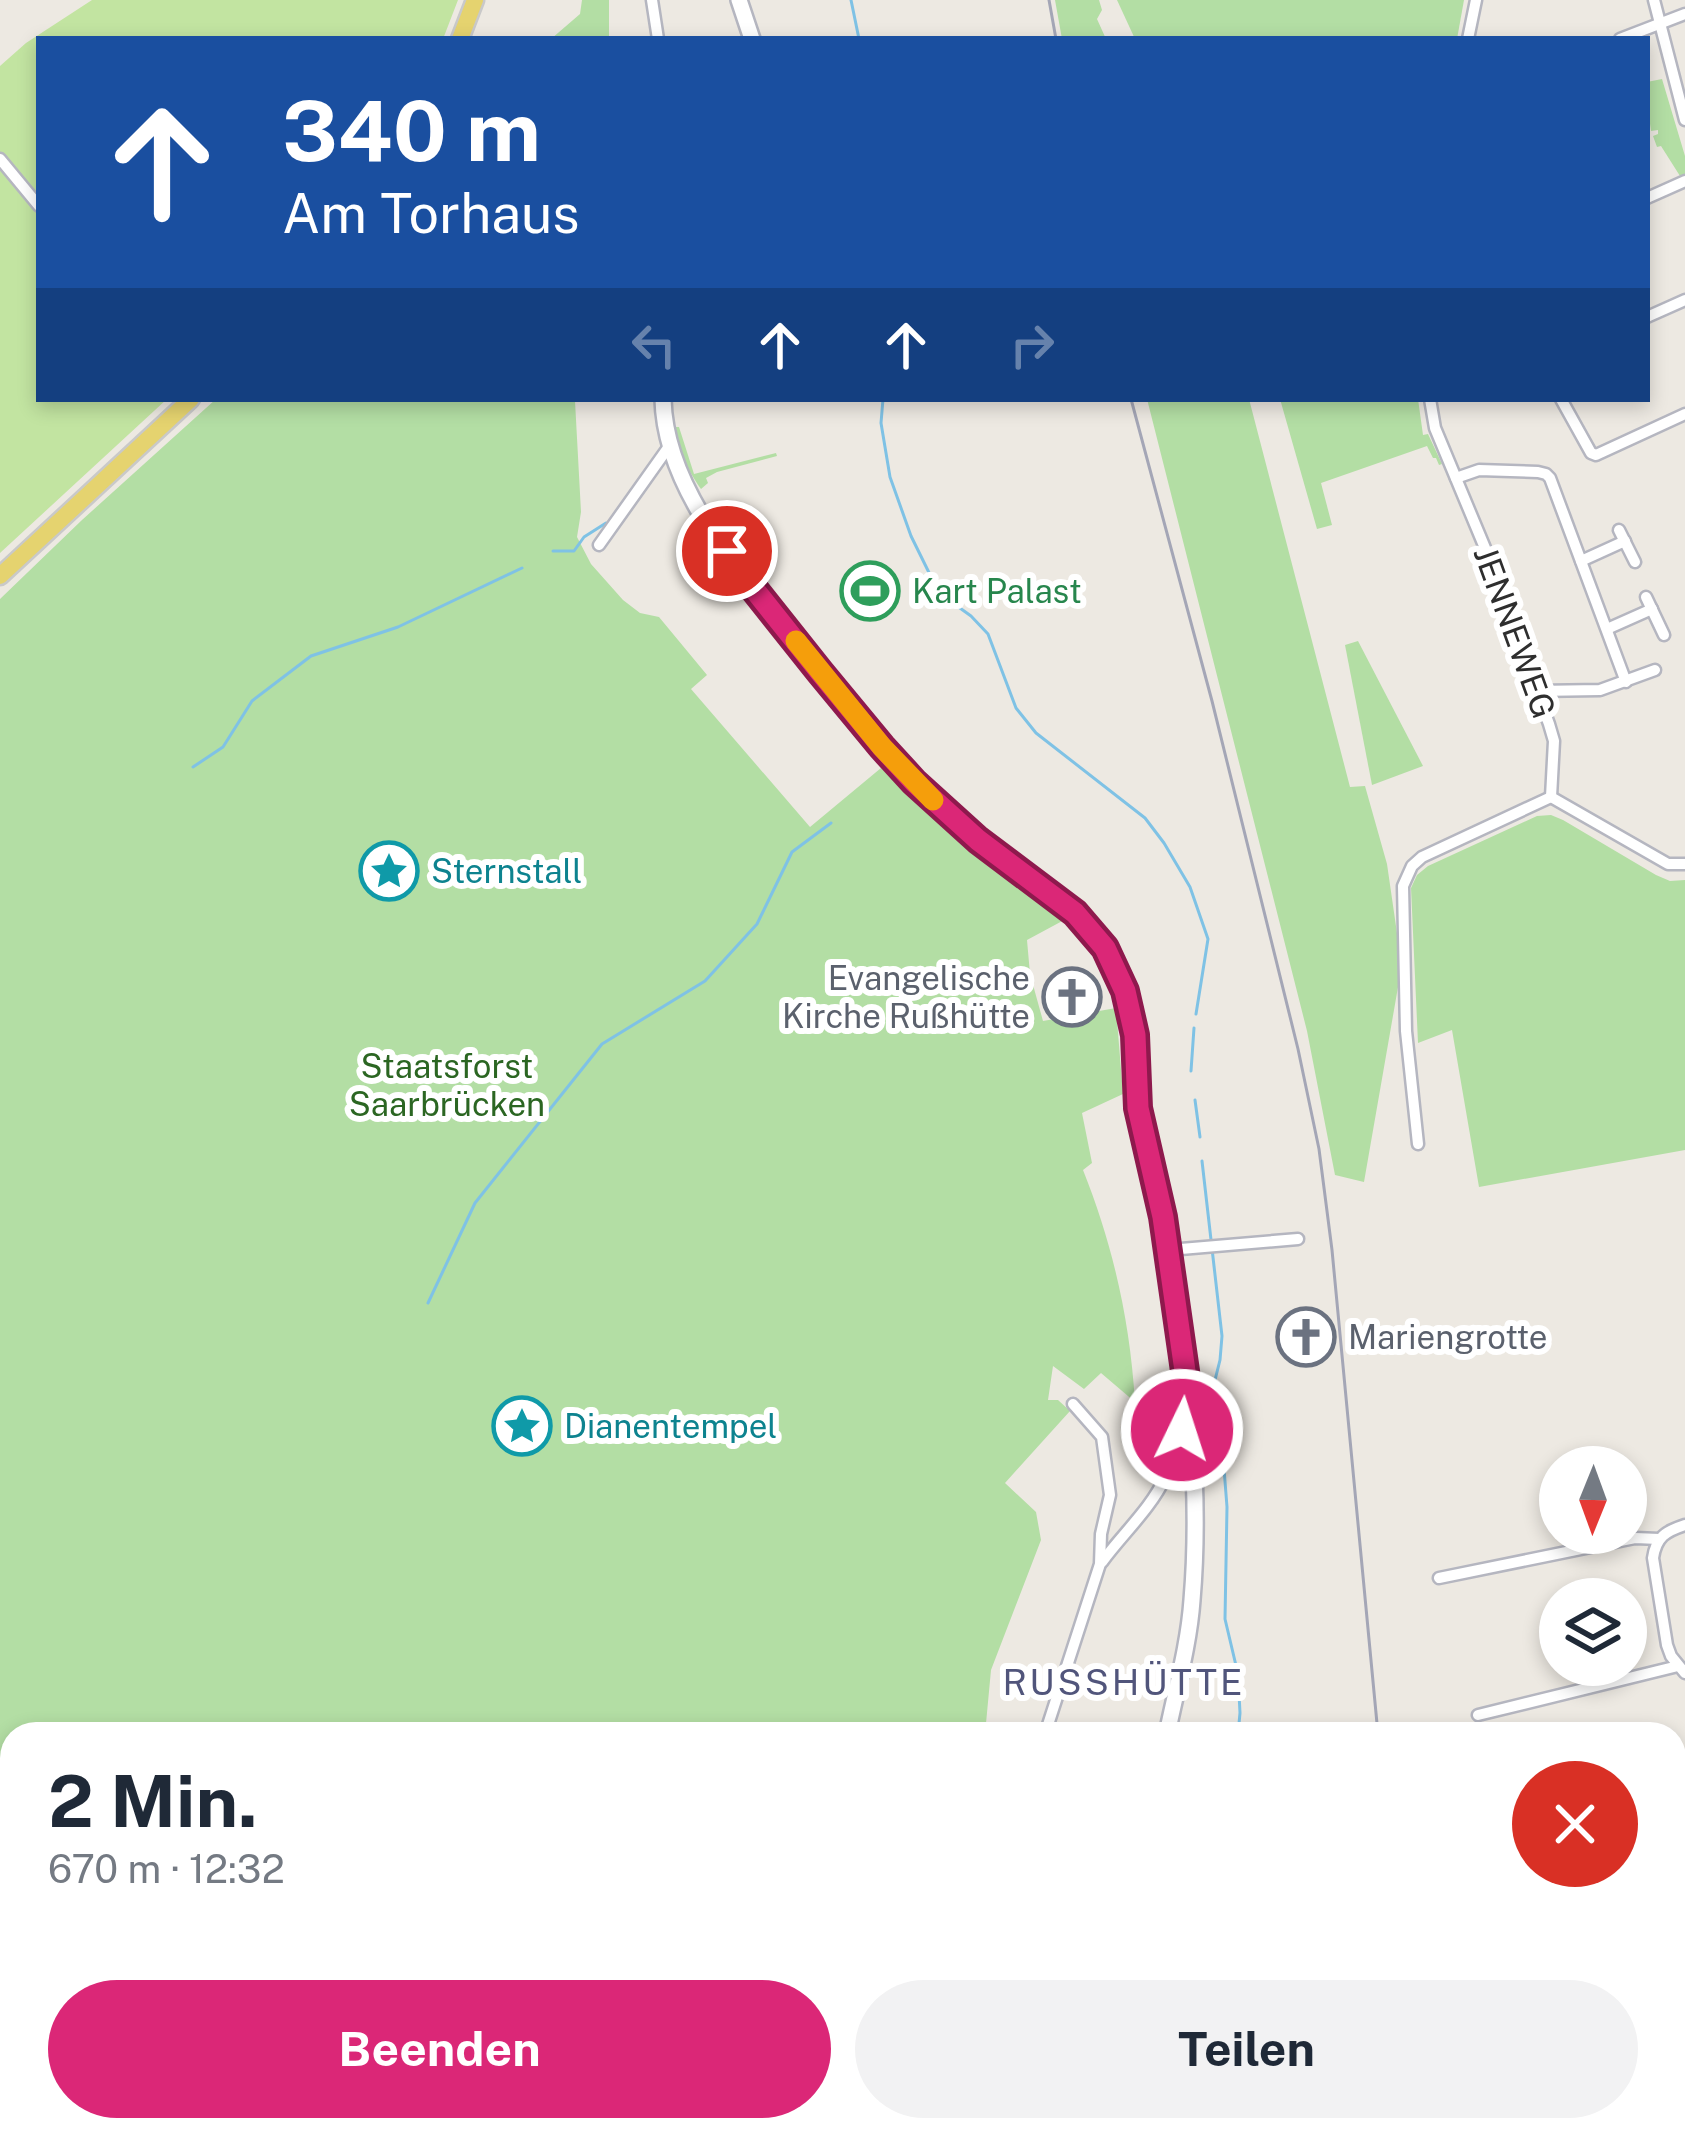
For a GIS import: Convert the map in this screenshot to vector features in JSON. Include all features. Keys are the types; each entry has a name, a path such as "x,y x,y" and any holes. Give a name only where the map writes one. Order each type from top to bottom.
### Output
{"main road":[{"path":"461,36 475,0"},
{"path":"739,0 751,36"},
{"path":"0,576 188,402"},
{"path":"663,402 670,445 685,482 742,574 882,747 957,823 1082,920 1105,948 1125,991 1136,1047 1138,1108 1169,1250 1192,1424 1192,1603 1169,1722"}],"street":[{"path":"652,0 658,36"},
{"path":"1469,36 1476,0"},
{"path":"1654,0 1685,120"},
{"path":"1628,36 1685,14"},
{"path":"0,160 36,202"},
{"path":"1650,197 1685,182"},
{"path":"1650,316 1685,300"},
{"name":"JENNEWEG","path":"1431,402 1435,428 1554,741 1551,797"},
{"path":"1563,402 1596,455 1685,414"},
{"path":"599,545 670,445"},
{"path":"1456,478 1486,470 1546,473 1626,682"},
{"path":"1581,561 1622,536 1635,562"},
{"path":"1606,628 1649,603 1664,635"},
{"path":"1536,691 1588,691 1655,670"},
{"path":"1418,1144 1406,1031 1403,886 1422,857 1551,797 1656,859 1685,864"},
{"path":"1169,1250 1298,1239"},
{"path":"1049,1722 1100,1564 1100,1534 1110,1495 1108,1463 1098,1429 1072,1404"},
{"path":"1100,1564 1149,1507 1182,1430 1192,1424"},
{"path":"1478,1715 1682,1670 1667,1645 1653,1558 1659,1539 1685,1526"},
{"path":"1439,1578 1636,1538 1659,1539"}],"green space":[{"path":"92,0 458,0 444,36 37,36"},
{"path":"582,0 609,0 609,36 554,36 580,14"},
{"path":"1055,0 1099,0 1102,10 1097,19 1105,36 1061,36"},
{"path":"1117,0 1464,0 1458,36 1134,36"},
{"path":"36,36 36,402 164,402 0,553 0,66"},
{"path":"1662,79 1685,156 1685,174 1680,176 1661,146 1657,147 1653,136 1658,130 1651,131 1650,81"},
{"name":"Staatsforst Saarbrücken","path":"213,402 575,402 581,512 577,537 591,564 623,600 640,613 659,617 707,675 691,689 810,827 881,768 953,836 1066,919 1027,940 1030,974 1043,1021 1116,1008 1123,1094 1082,1113 1092,1163 1083,1170 1118,1284 1135,1402 1101,1373 1084,1389 1053,1366 1048,1400 1058,1400 1070,1411 1005,1483 1036,1512 1041,1540 991,1670 986,1722 0,1722 0,599"},
{"path":"1148,402 1250,402 1350,787 1365,786 1387,864 1399,947 1398,987 1364,1182 1335,1175 1307,1031"},
{"path":"1281,402 1418,402 1423,435 1428,434 1442,464 1427,446 1321,483 1332,525 1317,529"},
{"path":"676,427 694,474 777,456 717,472 706,478 708,483 701,489 684,460"},
{"path":"1358,641 1423,766 1372,785 1345,645"},
{"path":"1551,815 1656,875 1685,880 1685,1150 1479,1187 1452,1030 1418,1043 1411,888 1428,866 1537,816"}],"waterway":[{"path":"851,0 858,36"},
{"path":"883,402 881,423 890,477 911,536 939,593 988,634 1016,708 1036,733 1145,818 1190,887 1208,939 1196,1014"},
{"path":"553,551 574,551 584,537 606,523"},
{"path":"193,767 223,747 252,701 311,656 398,627 522,568"},
{"path":"428,1303 475,1203 602,1044 705,981 757,924 792,852 831,823"},
{"path":"1191,1071 1194,1028"},
{"path":"1195,1100 1200,1137"},
{"path":"1202,1161 1222,1336 1213,1402 1221,1430 1227,1507 1225,1619 1238,1674 1239,1722"}],"railway":[{"path":"1049,0 1055,36"},
{"path":"1132,402 1212,701 1319,1149 1377,1722"}],"slow traffic":[{"path":"796,641 882,747 933,800"}],"place":[{"name":"Kart Palast","path":"870,591"},
{"name":"Sternstall","path":"389,871"},
{"name":"Evangelische Kirche Rußhütte","path":"1072,997"},
{"name":"Mariengrotte","path":"1306,1337"},
{"name":"Dianentempel","path":"522,1426"}],"district":[{"name":"RUSSHÜTTE","path":"1124,1682"}],"route":[{"path":"727,551 820,672 914,782 957,823 1075,913 1116,969 1135,1035 1138,1108 1169,1250 1192,1424 1182,1430"}]}
